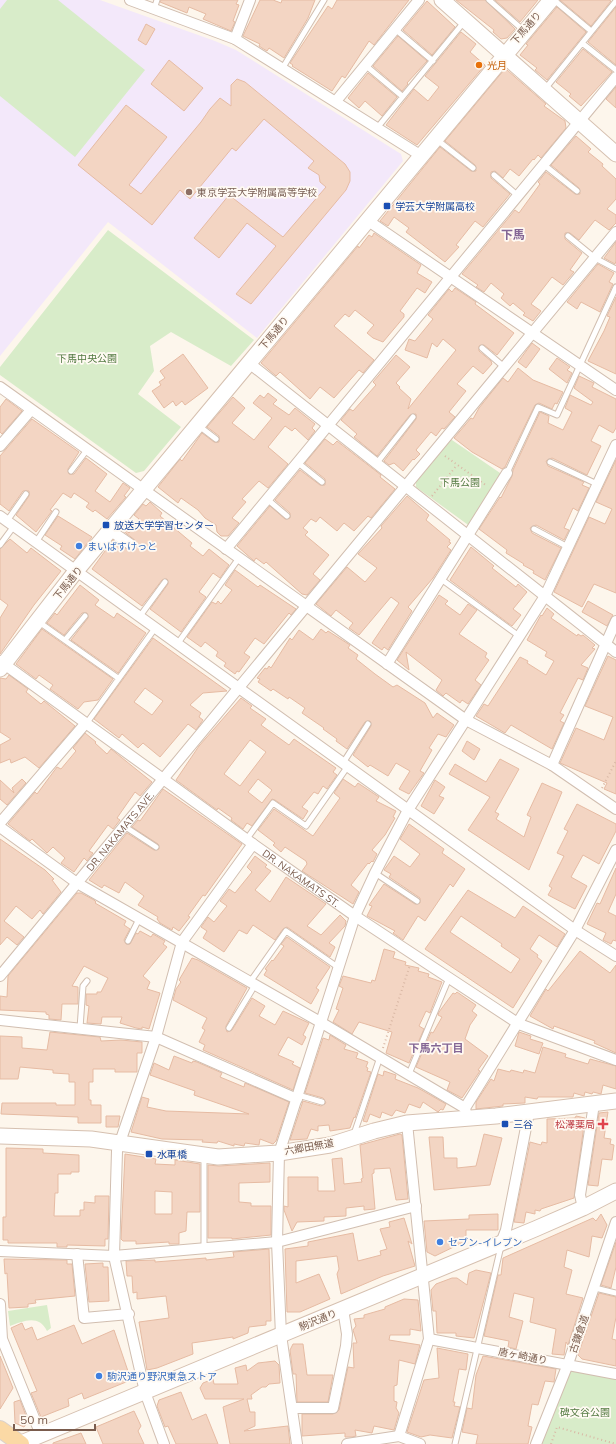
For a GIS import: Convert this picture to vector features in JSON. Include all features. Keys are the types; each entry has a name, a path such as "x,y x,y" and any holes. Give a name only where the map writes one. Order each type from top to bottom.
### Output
{"main road":[{"path":"0,1429 20,1444"}],"street":[{"path":"130,0 156,4 235,39 420,155"},
{"path":"235,39 250,0"},
{"path":"336,101 419,0"},
{"path":"442,0 544,91 580,120 616,154"},
{"name":"下馬通り","path":"1,664 38,621 76,572 420,155 436,138 551,0"},
{"path":"226,548 616,77"},
{"path":"367,220 616,390"},
{"name":"DR. NAKAMATS AVE.","path":"0,976 532,332 614,238"},
{"path":"249,363 616,652"},
{"path":"2,389 466,720 552,764 616,809"},
{"path":"0,446 31,410"},
{"path":"297,1444 281,1335 277,1242 280,1152 297,1097 322,1023 355,916 375,873 408,810 545,596 616,445"},
{"path":"386,664 469,536 507,473"},
{"path":"7,521 76,572 239,686 575,930 616,956"},
{"path":"111,531 130,544"},
{"path":"552,764 616,621"},
{"name":"DR. NAKAMATS ST.","path":"1,664 32,682 85,724 355,916 519,1024 616,1060"},
{"path":"0,823 85,724"},
{"path":"0,827 77,883 182,942 409,1074 466,1114 575,930 616,850"},
{"path":"164,1444 145,1392 114,1256 117,1151 156,1038 182,942 250,842"},
{"path":"0,1020 80,1028 156,1038 297,1097"},
{"name":"六郷田無道","path":"0,1136 58,1137 120,1143 218,1157 280,1152 330,1145 407,1123 466,1114 529,1112 616,1101"},
{"path":"583,1208 580,1195 594,1104"},
{"path":"501,1243 510,1207 529,1112"},
{"path":"399,1436 430,1339 407,1123"},
{"name":"駒沢通り","path":"20,1444 424,1276 583,1208 616,1191"},
{"path":"0,1251 114,1256 277,1242 416,1206"},
{"name":"古鎌倉道","path":"536,1444 568,1364 615,1227"},
{"path":"77,1254 84,1318 128,1314"},
{"path":"0,1304 2,1339 41,1435"},
{"path":"292,1408 333,1408 346,1346 347,1334 344,1309"},
{"name":"唐ヶ崎通り","path":"430,1339 616,1374"},
{"path":"347,1444 399,1436 420,1444"}],"lane":[{"path":"282,69 324,0"},
{"path":"490,0 525,30"},
{"path":"554,0 591,31"},
{"path":"544,91 616,1"},
{"path":"377,128 465,21"},
{"path":"395,28 433,61"},
{"path":"582,43 616,70"},
{"path":"365,65 402,96"},
{"path":"436,138 473,168"},
{"path":"543,164 577,191"},
{"path":"494,175 517,195"},
{"path":"568,236 595,258 616,269"},
{"path":"507,473 538,407 557,415 581,366 616,287"},
{"path":"482,348 504,367"},
{"path":"376,464 413,417"},
{"path":"198,425 216,439"},
{"path":"71,471 87,450"},
{"path":"297,462 322,482"},
{"path":"550,462 597,484"},
{"path":"0,545 7,521 26,494"},
{"path":"266,499 288,516"},
{"path":"36,542 56,512"},
{"path":"534,529 568,548"},
{"path":"178,643 238,558"},
{"path":"441,579 519,636"},
{"path":"140,616 165,582"},
{"path":"65,640 85,616"},
{"path":"38,621 118,678"},
{"path":"85,724 156,628"},
{"path":"250,842 273,803 306,826 368,724"},
{"path":"124,826 156,847"},
{"path":"375,873 417,901"},
{"path":"128,941 139,919"},
{"path":"229,1028 253,983 286,931 339,968"},
{"path":"409,1074 449,978"},
{"path":"80,1028 83,986 87,982"},
{"path":"354,1137 356,1126 380,1057"},
{"path":"297,1097 322,1102"},
{"path":"204,1155 204,1249"},
{"path":"455,1444 501,1243"},
{"path":"595,1288 616,1293"}],"path":[{"path":"436,449 496,492"},
{"path":"427,503 457,465"},
{"path":"598,796 616,761"},
{"path":"380,1057 413,954"},
{"path":"551,1444 557,1426 616,1444"}],"shaded area":[{"name":"東京学芸大学附属高等学校","path":"0,0 100,0 215,41 236,50 401,154 403,161 257,338 108,222 0,356"}],"green space":[{"path":"7,0 58,0 145,70 75,157 0,96 0,9"},
{"name":"下馬中央公園","path":"108,230 254,340 231,366 171,332 150,346 154,371 138,394 181,427 144,471 136,473 0,375 0,367"},
{"name":"下馬公園","path":"449,438 503,475 471,527 416,487 416,481"},
{"path":"47,1305 51,1328 47,1331 40,1322 30,1320 10,1326 8,1311"},
{"name":"碑文谷公園","path":"570,1366 616,1376 616,1444 539,1444"}],"building":[{"path":"161,0 238,0 236,4 239,5 231,31 203,19 206,14 189,7 187,13 160,2"},
{"path":"260,0 273,0 281,3 282,0 315,0 308,18 284,58 269,48 267,51 259,46 260,44 243,36"},
{"path":"337,0 409,0 374,45 369,41 345,78 342,76 332,91 292,66 293,65 290,63 328,6 332,9"},
{"path":"456,0 485,0 515,29 507,38 501,39 493,32 494,30"},
{"path":"495,0 538,0 520,22"},
{"path":"560,0 609,0 611,1 591,26"},
{"path":"427,1 455,27 432,55 403,30"},
{"path":"557,7 586,32 547,80 535,70 537,68 520,55 528,45 526,44"},
{"path":"616,7 616,65 588,42"},
{"path":"146,24 155,29 146,45 138,40"},
{"path":"461,32 476,44 470,52 485,65 417,145 386,125 414,89 428,101 439,87 425,76"},
{"path":"398,36 427,61 407,83 408,84 402,91 373,66"},
{"path":"583,49 612,72 581,106 569,96 571,94 556,82"},
{"path":"169,60 203,88 184,111 151,84"},
{"path":"504,70 507,70 546,104 544,106 565,121 566,128 541,158 538,155 534,160 533,159 519,176 510,169 503,178 495,171 491,172 491,178 510,194 483,227 475,221 456,245 459,247 445,262 406,232 409,228 394,217 388,226 380,221 440,147 471,171 476,171 475,165 445,141"},
{"path":"368,73 397,97 382,116 365,101 359,108 348,98"},
{"path":"237,79 245,82 345,164 350,172 350,181 346,190 251,304 236,294 276,246 247,223 219,258 194,238 229,195 283,237 326,187 320,182 319,175 308,168 314,161 264,119 236,151 232,148 190,199 180,190 152,225 78,165 126,105 167,137 129,185 141,194 220,98 231,106 231,85"},
{"path":"616,87 616,108 606,99"},
{"path":"576,136 591,149 588,152 603,164 602,166 616,179 616,199 607,209 616,215 616,223 609,230 595,220 579,240 570,233 565,233 565,239 582,253 570,270 574,272 563,285 552,277 531,304 541,311 533,321 523,315 525,313 513,303 510,306 501,298 504,294 491,283 484,292 476,287 478,285 462,274 515,210 519,213 540,184 538,182 546,172 575,194 580,194 579,188 551,165"},
{"path":"374,233 421,265 417,273 432,282 425,293 417,288 400,311 404,314 404,317 383,342 373,338 367,333 374,325 355,310 349,317 345,314 334,326 374,360 363,373 359,370 334,398 320,387 310,399 280,372 276,376 261,363 358,246 359,248 369,235 372,237"},
{"path":"616,242 616,261 615,264 604,258"},
{"path":"598,264 614,273 609,282 613,284 600,312 581,302 577,309 567,302"},
{"path":"455,288 476,302 475,304 514,333 497,355 484,345 479,346 479,351 491,361 492,364 483,374 473,366 457,384 466,391 449,412 455,417 444,429 442,428 436,436 431,432 416,450 420,454 414,460 413,459 403,471 394,463 389,465 384,461 416,419 416,414 410,415 377,456 354,437 357,434 341,420 350,409 353,411 376,385 373,382 396,355 410,367 396,383 400,387 399,388 411,399 408,409 456,350 443,339 437,347 432,343 427,358 405,350 409,339 415,341 433,319 428,315 449,289 452,292"},
{"path":"616,297 616,374 588,361 604,331 610,317 607,316"},
{"path":"532,343 540,349 526,368 518,362"},
{"path":"183,354 208,388 185,405 182,401 176,406 173,401 164,408 152,391 161,385 159,382 165,378 160,371"},
{"path":"557,358 570,367 567,370 572,373 567,383 549,369"},
{"path":"518,368 533,380 563,392 557,404 555,403 552,409 539,403 535,405 505,467 502,469 472,452 454,438 471,418 473,419 479,408 503,378 508,382"},
{"path":"579,376 594,383 592,387 616,399 616,428 613,433 599,425 591,441 601,446 587,475 552,458 546,461 548,466 584,482 582,485 589,488 578,511 573,508 564,528 569,530 564,540 536,525 530,528 532,533 561,548 545,580 533,573 534,571 523,565 524,564 506,553 507,550 479,529 500,497 501,498 540,412 549,416 548,423 563,430 572,412 565,408 570,395 591,405 593,402 574,388"},
{"path":"268,393 277,400 273,404 289,415 295,408 315,424 312,428 315,431 308,440 295,428 292,431 285,426 268,447 288,464 268,488 259,481 242,499 246,502 232,518 239,523 228,536 221,536 217,532 216,525 205,518 198,510 181,498 178,503 158,487 180,459 182,461 202,433 214,442 219,442 219,436 207,427 233,397 245,408 232,423 254,440 272,418 253,403 260,395 264,398"},
{"path":"6,399 22,411 2,434 0,432 0,407"},
{"path":"32,419 79,452 68,469 69,474 74,474 86,458 107,474 95,491 110,502 123,483 130,488 124,496 126,497 107,519 95,510 93,512 86,507 89,503 74,493 71,498 63,493 50,510 52,511 36,532 16,515 29,496 29,491 23,491 9,511 0,504 0,456"},
{"path":"325,439 333,445 337,441 381,475 380,477 395,489 371,518 368,516 354,531 344,523 337,531 320,517 316,522 311,519 303,528 308,532 305,535 329,555 313,574 320,580 307,595 302,594 266,562 264,564 256,558 254,561 237,546 270,506 285,519 290,518 290,513 275,500 300,470 320,485 325,485 325,479 305,463"},
{"path":"616,460 616,593 594,584 582,607 554,592 589,517 605,524 612,509 596,502"},
{"path":"407,496 429,515 426,520 450,540 449,542 451,543 447,547 451,550 433,578 408,607 412,611 388,650 384,647 382,650 372,643 399,603 391,597 359,635 349,628 353,623 336,610 331,616 316,604 347,567 365,582 377,568 358,554 382,528 381,526"},
{"path":"150,502 162,513 160,516 192,543 190,546 203,556 209,549 229,565 220,578 213,573 199,592 206,597 181,632 150,609 168,584 167,579 162,580 142,606 92,569 113,540 129,550 135,548 136,541 122,530 123,528 129,533 139,519 134,515 143,504 146,506"},
{"path":"58,516 92,537 75,559 60,549 62,546 45,535"},
{"path":"10,539 27,553 31,548 61,571 34,605 0,654 0,618 8,605 0,599 0,549"},
{"path":"471,547 494,566 492,568 516,587 518,584 527,592 513,609 521,615 512,626 450,580"},
{"path":"235,570 258,587 260,585 296,609 291,615 289,613 264,644 255,638 244,653 250,657 239,672 237,671 235,674 224,666 226,663 216,656 218,652 205,642 201,647 187,637 212,602 216,604 218,601 221,604 232,590 225,585"},
{"path":"80,585 99,600 95,605 114,618 117,613 146,633 118,673 71,640 88,618 87,613 82,613 64,635 47,623 55,613 57,615"},
{"path":"439,595 448,601 445,604 460,615 468,604 477,610 459,634 487,653 485,657 489,660 475,680 481,685 468,704 462,700 460,703 446,693 443,696 436,690 442,680 406,652 409,670 397,660"},
{"path":"588,601 613,615 607,626 582,612"},
{"path":"547,608 554,614 551,618 577,636 578,634 581,636 583,635 595,645 592,648 595,649 581,665 588,668 583,680 578,678 560,713 564,715 560,721 564,723 552,749 511,725 505,733 476,716 484,704 488,706 520,657 528,661 527,663 546,675 554,661 545,656 547,652 527,640 541,615 542,616"},
{"path":"42,629 113,679 98,700 84,702 78,709 50,689 53,685 39,675 36,679 16,664"},
{"path":"321,629 326,633 328,631 350,645 348,648 358,655 356,659 393,687 397,685 425,703 433,718 437,713 454,725 446,737 438,734 429,748 432,750 420,771 424,773 409,794 399,789 410,771 396,763 388,776 370,765 368,767 353,755 371,726 370,721 365,722 347,749 336,741 337,739 323,729 324,728 302,713 305,708 289,697 288,699 273,689 271,691 258,682 260,679 257,678 265,668 267,669 269,666 271,668 290,638 292,640 299,630 313,640"},
{"path":"153,638 227,691 203,693 190,705 201,713 199,717 203,720 196,730 188,724 160,757 143,743 138,748 122,734 119,738 94,719","holes":["145,688 163,701 152,715 134,702"]},
{"path":"608,656 616,660 616,794 604,789 607,783 560,763 576,728 604,740 613,717 585,706"},
{"path":"9,675 28,689 26,692 41,704 44,701 75,726 39,768 25,757 11,763 10,759 0,763 0,745 11,739 0,732 0,678 6,679"},
{"path":"241,698 252,706 250,708 266,719 261,725 289,745 294,739 336,768 333,772 337,775 327,789 323,786 318,794 314,792 302,807 308,811 303,819 272,799 252,826 247,823 243,829 231,820 232,818 218,808 217,810 176,780 199,746","holes":["250,740 266,752 240,786 224,774","258,779 272,790 262,803 248,792"]},
{"path":"85,733 107,754 111,749 152,782 140,796 135,792 117,818 120,820 113,829 108,825 89,851 93,853 87,861 84,858 74,872 61,863 65,858 53,847 47,853 32,839 30,841 8,824 35,792 37,794 57,767 61,769 76,751 73,748"},
{"path":"467,741 480,749 474,760 462,751"},
{"path":"500,759 519,769 495,812 499,814 496,819 524,837 531,817 527,815 542,783 562,792 529,870 468,830 490,797 449,774 455,764 486,782"},
{"path":"22,779 26,783 7,805 0,799 0,780 14,793 12,788"},
{"path":"343,779 355,787 358,783 379,797 376,801 396,811 393,817 395,818 385,835 372,850 377,854 373,862 368,863 351,885 359,892 353,904 302,871 307,864 306,861 285,847 281,852 273,845 275,843 258,830 274,809 313,836 340,798 334,793"},
{"path":"435,780 445,787 439,796 444,798 434,814 421,806"},
{"path":"163,789 242,844 205,896 203,895 188,916 190,917 179,931 173,927 172,930 160,923 157,919 158,917 138,905 144,896 125,882 119,893 104,885 102,888 89,880 127,833 154,850 159,849 158,844 132,827 138,820 140,821"},
{"path":"577,804 616,824 616,831 599,864 583,855 571,877 587,886 575,909 548,895 552,888 549,886 564,856 557,853 568,831 564,829"},
{"path":"409,824 444,849 442,853 465,869 453,887 450,884 425,921 418,916 403,940 393,933 395,931 367,916 372,906 369,905 384,884 415,904 420,903 420,898 389,877 391,874 384,870 394,856 410,867 420,854 400,839"},
{"path":"0,839 45,870 54,879 52,880 61,892 43,914 40,910 32,919 16,906 4,921 24,937 17,945 7,937 0,945"},
{"path":"255,856 267,865 265,867 271,871 255,890 270,902 286,877 326,904 307,926 321,935 340,915 346,921 345,926 329,943 335,947 330,957 287,927 283,929 275,940 253,925 247,934 239,930 224,952 203,938 207,931 201,927 208,917 214,922 227,906 220,901 229,889 235,893 252,872 247,867"},
{"path":"616,868 616,894 608,912 616,916 616,941 613,940 611,944 603,940 606,933 587,924 597,903 600,904"},
{"path":"468,890 515,918 523,906 565,934 557,947 539,935 530,949 538,955 537,957 542,961 513,1008 425,949","holes":["461,916 502,944 501,946 520,959 511,973 450,932"]},
{"path":"77,893 81,893 94,900 96,902 95,903 126,921 124,925 130,929 124,940 126,944 130,944 136,933 138,934 140,931 151,937 153,934 165,941 163,944 167,947 143,976 150,982 147,989 160,993 149,1029 142,1027 142,1029 136,1028 120,1023 122,1017 102,1017 101,1024 87,1023 89,1006 86,1005 86,994 97,994 97,992 101,992 108,978 84,966 72,986 78,987 78,1004 62,1004 61,1020 49,1019 49,1015 46,1014 46,1012 0,1010 0,996 7,997 8,976"},
{"path":"287,937 330,967 316,988 319,990 311,1004 264,975 267,970 265,969 284,946 281,944"},
{"path":"384,949 395,952 393,958 406,962 405,965 419,968 418,971 429,974 428,977 442,982 430,1013 426,1011 419,1026 424,1029 409,1063 386,1053 392,1032 359,1022 352,1034 333,1022 339,1010 336,1009 343,988 339,986 343,976 371,983 372,980 375,981"},
{"path":"580,951 610,973 616,965 616,1053 594,1043 595,1041 554,1026 553,1029 530,1016 546,989 548,991"},
{"path":"192,958 247,988 226,1026 227,1032 232,1030 252,998 265,1006 259,1016 275,1025 283,1011 309,1023 303,1035 306,1037 302,1045 288,1037 278,1055 294,1062 292,1064 300,1068 293,1090 203,1050 205,1045 199,1042 205,1030 202,1028 207,1018 173,1000 176,989 181,982 179,980"},
{"path":"457,992 476,1005 472,1011 477,1015 470,1025 465,1039 488,1056 462,1098 447,1090 450,1082 416,1067 431,1032 433,1033 442,1017 438,1015 439,1012 453,993 455,994"},
{"path":"50,1032 100,1037 101,1041 121,1040 142,1042 142,1053 137,1053 137,1072 115,1072 115,1069 93,1069 93,1082 89,1082 89,1100 91,1100 91,1105 101,1105 101,1123 78,1123 78,1117 1,1114 2,1103 56,1103 56,1105 75,1105 75,1082 69,1082 69,1074 53,1073 53,1070 20,1067 18,1079 0,1079 0,1036 22,1037 22,1048 47,1050"},
{"path":"519,1032 531,1036 530,1039 543,1043 539,1054 515,1046"},
{"path":"330,1035 346,1045 344,1049 358,1053 356,1058 368,1062 366,1067 368,1068 367,1071 371,1072 355,1118 354,1117 350,1128 330,1131 329,1125 318,1126 318,1131 311,1129 307,1139 290,1140 303,1101 321,1106 326,1103 323,1098 305,1093 323,1038 329,1040"},
{"path":"543,1047 566,1054 565,1057 588,1064 590,1059 616,1066 616,1089 603,1085 601,1094 585,1092 584,1096 574,1093 573,1097 538,1097 537,1099 525,1097 525,1103 503,1104 503,1106 476,1109 476,1102 491,1079 494,1081 498,1069 523,1073 524,1070 535,1073"},
{"path":"174,1056 192,1063 193,1061 197,1062 222,1073 220,1077 244,1087 245,1083 289,1102 276,1141 273,1144 260,1139 259,1145 245,1143 244,1146 234,1144 234,1146 218,1141 217,1143 202,1142 203,1140 162,1139 131,1132 142,1097 149,1099 147,1107 166,1111 249,1114 194,1095 195,1091 150,1075 154,1063 169,1070"},
{"path":"384,1071 396,1075 395,1079 418,1088 446,1104 443,1110 441,1109 438,1112 423,1102 420,1108 409,1104 405,1113 396,1110 392,1116 382,1112 380,1118 370,1114 367,1122 363,1121 378,1074 383,1076"},
{"path":"608,1112 604,1138 611,1139 610,1144 614,1145 612,1160 602,1159 598,1186 588,1185 599,1113"},
{"path":"106,1116 120,1116 118,1127 106,1127"},
{"path":"576,1116 585,1118 574,1198 541,1209 540,1211 535,1210 535,1214 526,1212 524,1223 514,1222 530,1142 541,1145 542,1142 547,1143 547,1119 575,1118"},
{"path":"400,1134 402,1135 408,1199 396,1200 390,1168 374,1169 374,1173 372,1174 375,1209 364,1210 364,1206 346,1208 346,1216 324,1217 324,1221 297,1222 292,1231 284,1210 284,1206 288,1207 288,1177 318,1177 318,1191 335,1191 332,1159 342,1158 344,1184 362,1182 361,1179 363,1178 360,1145"},
{"path":"484,1134 502,1138 490,1185 434,1190 429,1137 443,1137 444,1158 457,1158 457,1168 476,1166"},
{"path":"6,1148 43,1149 43,1153 79,1155 79,1172 71,1172 71,1174 58,1174 58,1193 55,1193 54,1216 80,1216 80,1210 84,1210 84,1202 95,1203 95,1196 109,1196 108,1239 105,1239 105,1246 67,1245 67,1247 57,1247 57,1243 8,1243 8,1240 3,1240 3,1217 6,1217"},
{"path":"125,1154 156,1159 155,1164 175,1165 175,1160 200,1164 200,1212 187,1212 186,1231 179,1233 179,1244 169,1244 169,1242 136,1244 136,1241 123,1241 121,1239","holes":["155,1191 172,1192 172,1214 155,1214"]},
{"path":"270,1163 270,1182 239,1183 239,1202 251,1203 251,1206 271,1206 271,1235 232,1239 208,1238 208,1165 219,1166"},
{"path":"498,1214 498,1230 466,1230 466,1241 435,1256 427,1252 424,1221 469,1219 469,1215"},
{"path":"601,1214 607,1225 602,1238 592,1236 589,1257 567,1250 564,1267 572,1270 566,1294 583,1298 568,1345 566,1342 564,1355 552,1354 556,1329 530,1322 534,1298 514,1293 509,1317 523,1321 516,1349 508,1347 509,1341 484,1336 498,1275 501,1275 503,1258 593,1218 596,1221"},
{"path":"404,1218 412,1244 408,1241 415,1266 383,1276 341,1294 337,1274 339,1269 337,1256 296,1261 296,1283 319,1274 330,1299 300,1312 287,1312 285,1249 308,1246 308,1242 353,1233 358,1261 381,1255 380,1251 387,1249 380,1229 390,1227 389,1222"},
{"path":"616,1242 616,1267 611,1288 601,1285"},
{"path":"269,1249 271,1321 266,1321 266,1325 249,1327 248,1333 233,1339 233,1337 192,1343 193,1354 157,1368 147,1370 139,1322 169,1318 166,1296 137,1299 137,1292 133,1293 132,1276 127,1276 126,1261 155,1260 155,1262 206,1258 206,1260 234,1257 233,1252"},
{"path":"4,1259 67,1260 67,1264 72,1264 75,1296 35,1300 36,1303 28,1304 28,1307 9,1308 7,1273 5,1274"},
{"path":"103,1263 103,1267 108,1267 109,1301 89,1302 85,1264"},
{"path":"476,1270 491,1273 474,1338 456,1336 456,1333 437,1333 436,1311 433,1311 431,1290 436,1284 452,1278 457,1278 467,1285 469,1273"},
{"path":"599,1293 616,1297 616,1317 612,1339 616,1340 616,1366 582,1359 578,1355"},
{"path":"404,1299 418,1300 421,1331 410,1329 410,1335 390,1335 389,1340 420,1345 415,1364 399,1360 397,1385 394,1386 394,1401 397,1402 396,1408 399,1413 394,1430 374,1426 372,1433 355,1430 356,1436 352,1437 345,1437 345,1433 302,1436 302,1414 333,1414 339,1410 348,1367 354,1368 353,1343 357,1343 353,1330 356,1326 354,1319 364,1318 364,1315 385,1309 385,1307"},
{"path":"22,1323 25,1330 32,1327 37,1340 74,1325 82,1344 114,1330 131,1380 84,1399 82,1393 68,1399 69,1406 41,1417 31,1393 37,1391 11,1328"},
{"path":"293,1344 303,1344 307,1375 333,1375 328,1402 297,1402 296,1374 293,1374 290,1350"},
{"path":"437,1348 468,1354 466,1370 459,1369 453,1402 455,1402 454,1406 460,1407 452,1438 430,1435 421,1437 407,1432 424,1380 439,1378"},
{"path":"0,1356 13,1388 0,1409"},
{"path":"483,1356 556,1369 554,1382 545,1381 538,1405 532,1404 528,1426 532,1427 528,1444 476,1444 478,1435 462,1432 467,1408 472,1409 476,1375"},
{"path":"275,1361 279,1365 280,1383 269,1384 266,1387 262,1387 251,1395 252,1399 247,1399 250,1412 255,1412 255,1426 244,1431 288,1426 290,1444 230,1444 223,1407 244,1399 205,1399 200,1388 203,1383 213,1379 214,1384 238,1384 235,1368 246,1365 247,1371 258,1363"},
{"path":"181,1392 192,1420 206,1414 218,1444 176,1444 168,1426 165,1427 157,1406 159,1400"},
{"path":"20,1400 28,1421 24,1427 15,1423 14,1402"},
{"path":"134,1411 141,1426 138,1431 144,1444 103,1444 96,1427"},
{"path":"81,1433 86,1444 53,1444 53,1443"}],"place":[{"name":"光月","path":"479,65"},
{"name":"東京学芸大学附属高等学校","path":"189,192"},
{"name":"学芸大学附属高校","path":"387,206"},
{"name":"放送大学学習センター","path":"106,525"},
{"name":"まいばすけっと","path":"79,546"},
{"name":"三谷","path":"505,1124"},
{"name":"松澤薬局","path":"603,1124"},
{"name":"水車橋","path":"149,1154"},
{"name":"セブン-イレブン","path":"440,1242"},
{"name":"駒沢通り野沢東急ストア","path":"99,1376"}],"district":[{"name":"下馬","path":"513,234"},
{"name":"下馬六丁目","path":"436,1048"}]}
